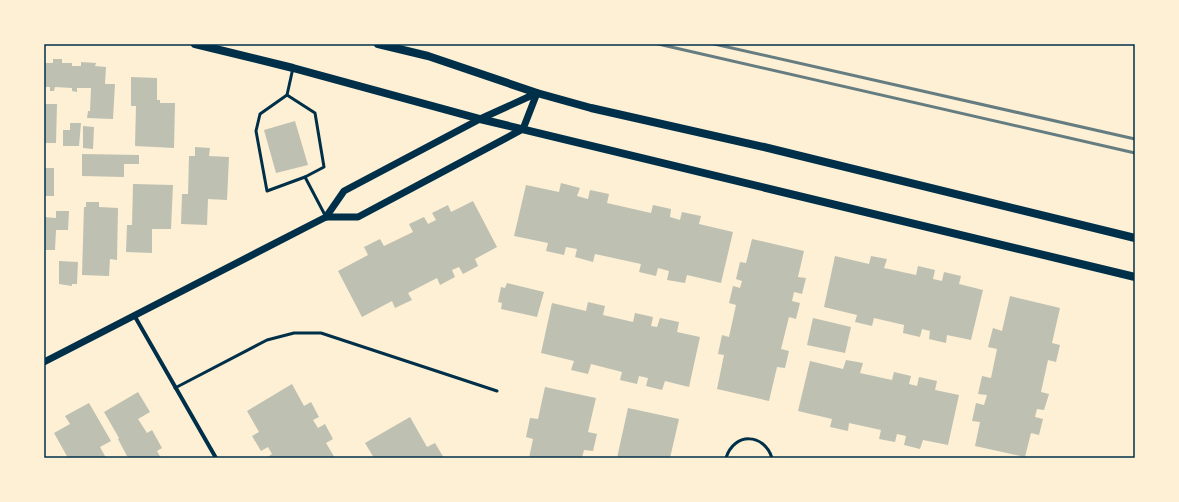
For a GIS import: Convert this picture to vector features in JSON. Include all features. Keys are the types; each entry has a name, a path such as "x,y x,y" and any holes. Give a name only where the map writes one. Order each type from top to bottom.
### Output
{"main road":[{"path":"194,44 293,68 480,119 1135,277"},
{"path":"378,44 428,56 537,93 591,108 764,147 1135,238"}],"street":[{"path":"326,218 344,191 480,119 537,93"},
{"path":"44,362 326,218 358,217 523,129 537,93"},
{"path":"134,315 216,458"}],"lane":[{"path":"287,96 315,113 324,167 305,177 267,191 256,131 260,114 287,96 293,68"},
{"path":"305,177 326,218"},
{"path":"175,388 267,340 294,333 321,333 497,391"},
{"path":"726,458 728,452 738,441 745,439 759,441 765,445 772,458"}],"building":[{"path":"53,59 62,59 62,63 72,63 72,66 81,66 81,62 96,63 95,66 106,67 105,84 115,84 113,119 87,118 88,111 90,111 91,88 77,88 77,92 72,91 72,88 55,87 54,91 50,91 50,87 44,87 44,63 53,63"},
{"path":"131,77 157,78 157,100 160,100 160,103 175,103 174,148 135,146 136,106 131,106"},
{"path":"44,104 57,104 56,143 44,143"},
{"path":"295,121 308,165 276,173 264,130"},
{"path":"70,123 81,123 79,146 63,146 63,130 70,130"},
{"path":"83,126 94,127 93,149 83,148"},
{"path":"195,147 210,148 209,156 229,157 227,200 208,199 207,225 181,224 182,194 188,194 189,156 195,156"},
{"path":"82,154 139,155 139,164 124,164 124,177 82,176"},
{"path":"44,168 54,168 54,196 44,196"},
{"path":"561,183 580,188 577,196 588,199 590,190 609,194 607,203 651,213 653,205 671,209 670,217 680,220 682,212 701,216 699,224 733,232 721,283 687,275 685,283 667,280 669,271 658,268 656,276 639,272 641,264 595,254 593,262 575,257 577,249 566,247 564,255 546,251 548,243 514,236 526,185 559,192"},
{"path":"133,184 173,185 171,229 152,229 152,253 126,252 127,225 132,225"},
{"path":"473,201 497,247 475,259 478,266 463,274 459,267 452,270 455,277 440,285 437,278 408,293 412,300 395,308 392,301 362,317 338,271 368,255 364,247 380,239 384,246 413,232 409,224 424,217 428,224 436,220 432,213 448,205 451,212"},
{"path":"86,202 99,202 99,207 118,208 117,260 110,259 109,276 82,275 84,207 86,207"},
{"path":"56,211 69,211 68,230 56,230 55,250 44,250 44,217 56,218"},
{"path":"752,239 804,251 798,277 806,278 802,294 794,292 792,301 800,303 796,319 789,317 781,349 789,351 785,368 777,367 769,401 717,389 724,355 718,354 722,335 729,337 736,305 729,303 733,286 740,288 742,281 736,279 740,262 746,263"},
{"path":"835,256 869,264 871,256 887,259 884,268 916,275 918,266 935,270 933,279 942,281 944,272 961,276 959,284 983,290 971,340 947,335 946,343 929,339 930,331 922,329 920,337 903,333 904,325 874,318 872,326 855,322 857,315 824,307"},
{"path":"59,261 78,262 77,284 72,284 72,286 59,284"},
{"path":"507,283 544,292 537,317 501,309 502,303 498,302 501,287 505,288"},
{"path":"1010,296 1060,308 1052,343 1060,345 1056,362 1048,360 1041,392 1049,394 1044,410 1037,409 1035,417 1043,419 1039,435 1031,433 1025,457 975,446 980,422 972,421 976,403 984,405 987,395 978,394 982,376 991,378 997,349 988,347 993,328 1002,331"},
{"path":"588,302 605,306 603,315 633,322 635,313 653,317 651,326 657,327 660,318 679,322 677,332 700,337 689,387 665,381 662,390 646,386 648,378 639,376 637,384 620,380 622,372 591,364 588,374 571,370 574,361 541,353 552,303 586,311"},
{"path":"813,318 851,327 845,353 807,345"},
{"path":"846,360 863,363 860,373 892,380 894,372 911,376 909,384 917,386 919,377 937,381 935,390 959,395 948,445 923,440 920,449 904,445 906,436 897,434 895,442 879,439 881,430 849,423 848,431 830,427 832,419 798,411 810,361 843,369"},
{"path":"292,384 304,406 311,402 319,417 313,420 318,428 325,424 333,439 326,443 335,458 266,458 272,454 268,447 261,451 252,436 259,432 247,411"},
{"path":"545,387 596,398 588,432 597,434 593,451 584,450 582,458 529,458 533,439 526,437 530,418 538,419"},
{"path":"138,392 150,412 138,419 147,433 152,430 162,448 157,451 161,458 128,458 118,439 119,438 104,412"},
{"path":"89,403 111,441 100,447 106,458 68,458 54,433 70,424 65,416"},
{"path":"628,408 679,419 670,458 617,458"},
{"path":"410,417 427,447 435,443 444,458 374,458 365,443"}],"railway":[{"path":"658,44 1135,153"},
{"path":"714,44 1135,139"}]}
